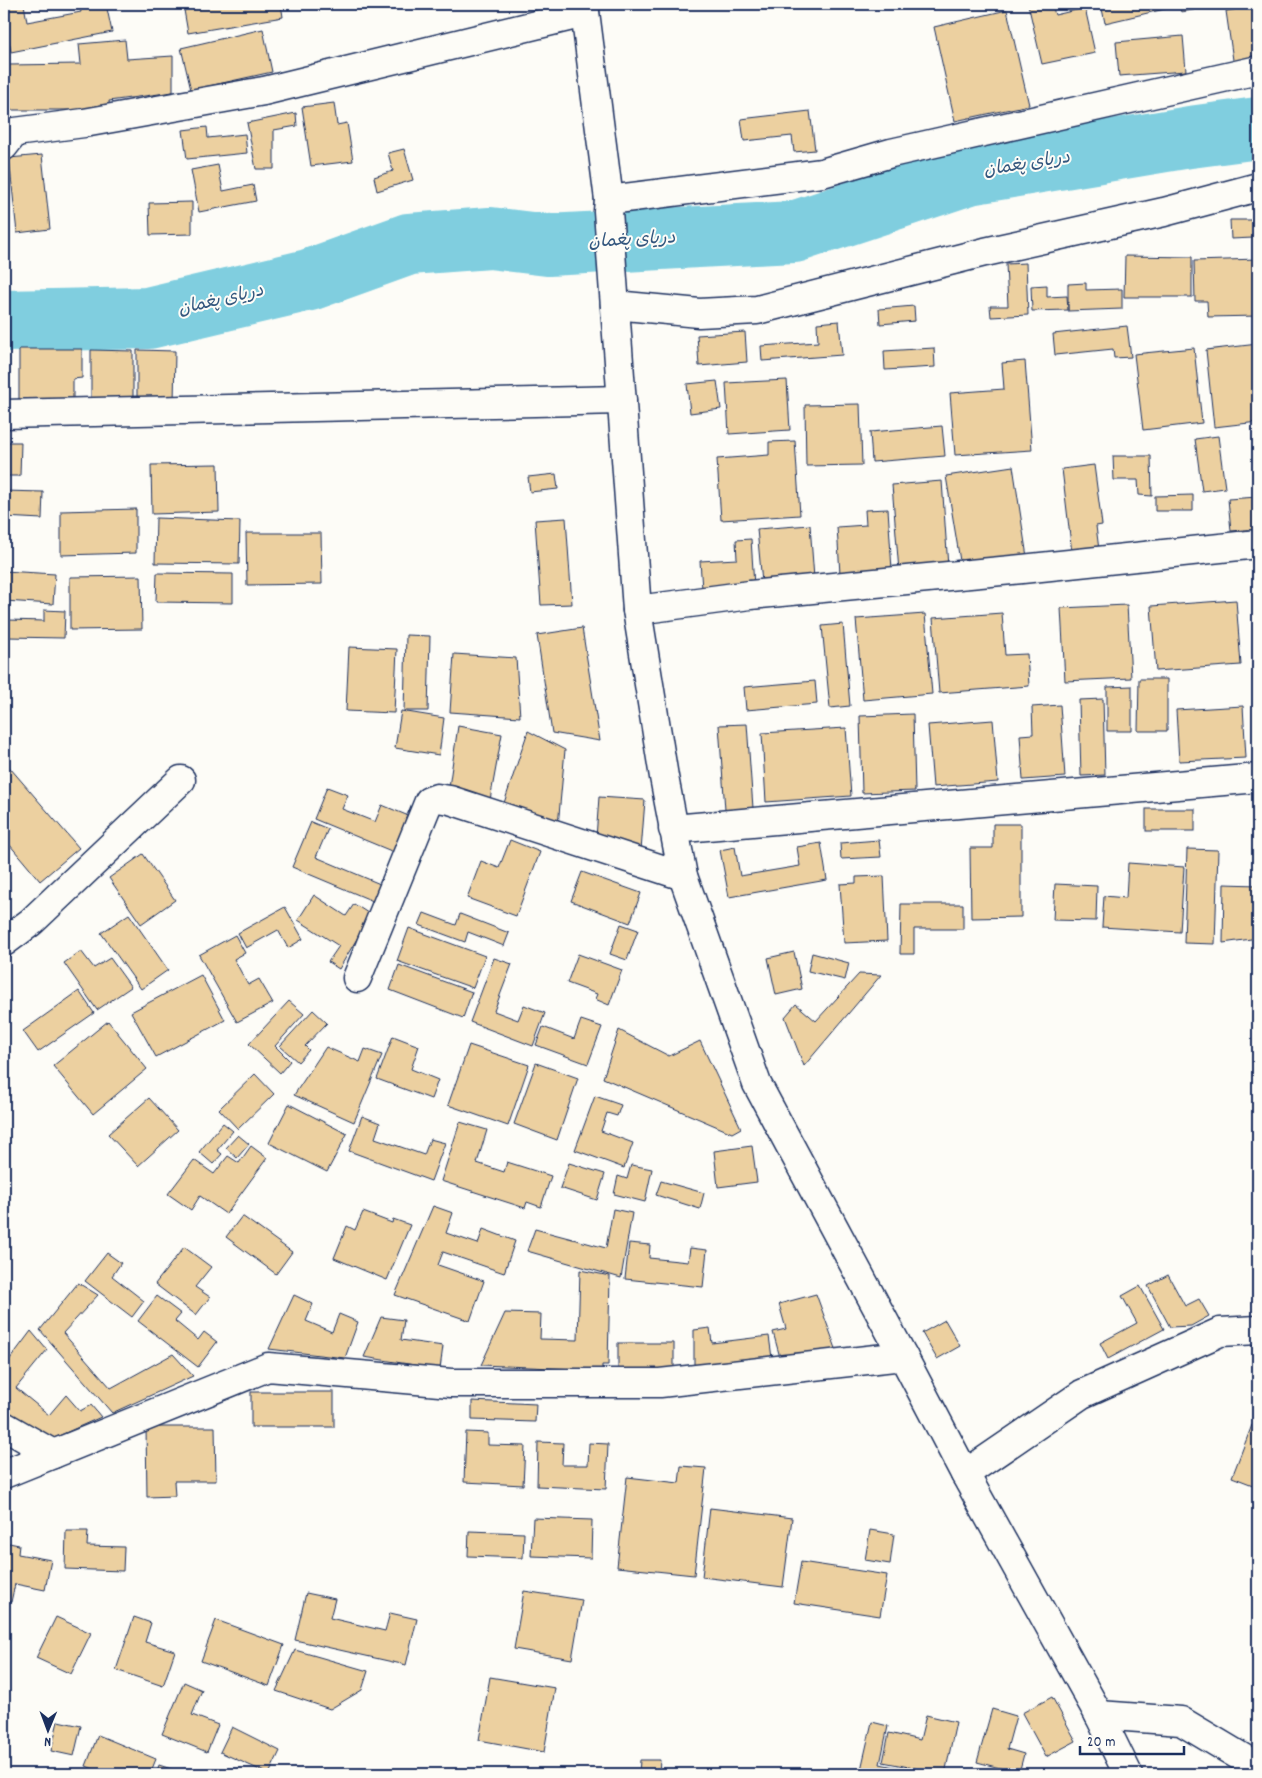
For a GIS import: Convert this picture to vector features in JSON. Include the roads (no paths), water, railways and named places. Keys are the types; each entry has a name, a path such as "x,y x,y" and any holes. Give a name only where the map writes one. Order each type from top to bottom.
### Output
{"street":[{"path":"4,146 15,132 84,123 264,91 584,8 608,205 637,610 673,829 683,876 757,1084 965,1474 1099,1715 1128,1774"},
{"path":"608,205 822,173 892,153 1258,70"},
{"path":"615,305 699,313 757,310 985,252 1164,212 1258,187"},
{"path":"4,414 622,400"},
{"path":"637,610 750,595 1258,544"},
{"path":"673,829 1258,778"},
{"path":"4,942 31,922 181,780"},
{"path":"357,978 428,802 437,798 450,800 683,876"},
{"path":"965,1474 1082,1394 1220,1332 1258,1330"},
{"path":"4,1474 268,1367 451,1383 660,1383 903,1356"},
{"path":"4,1426 53,1454"},
{"path":"1099,1715 1181,1721 1258,1767"}],"waterway":[{"name":"دریای پغمان","path":"4,321 148,318 309,280 409,244 490,238 548,245 794,232 969,174 1190,137 1258,128"}]}
